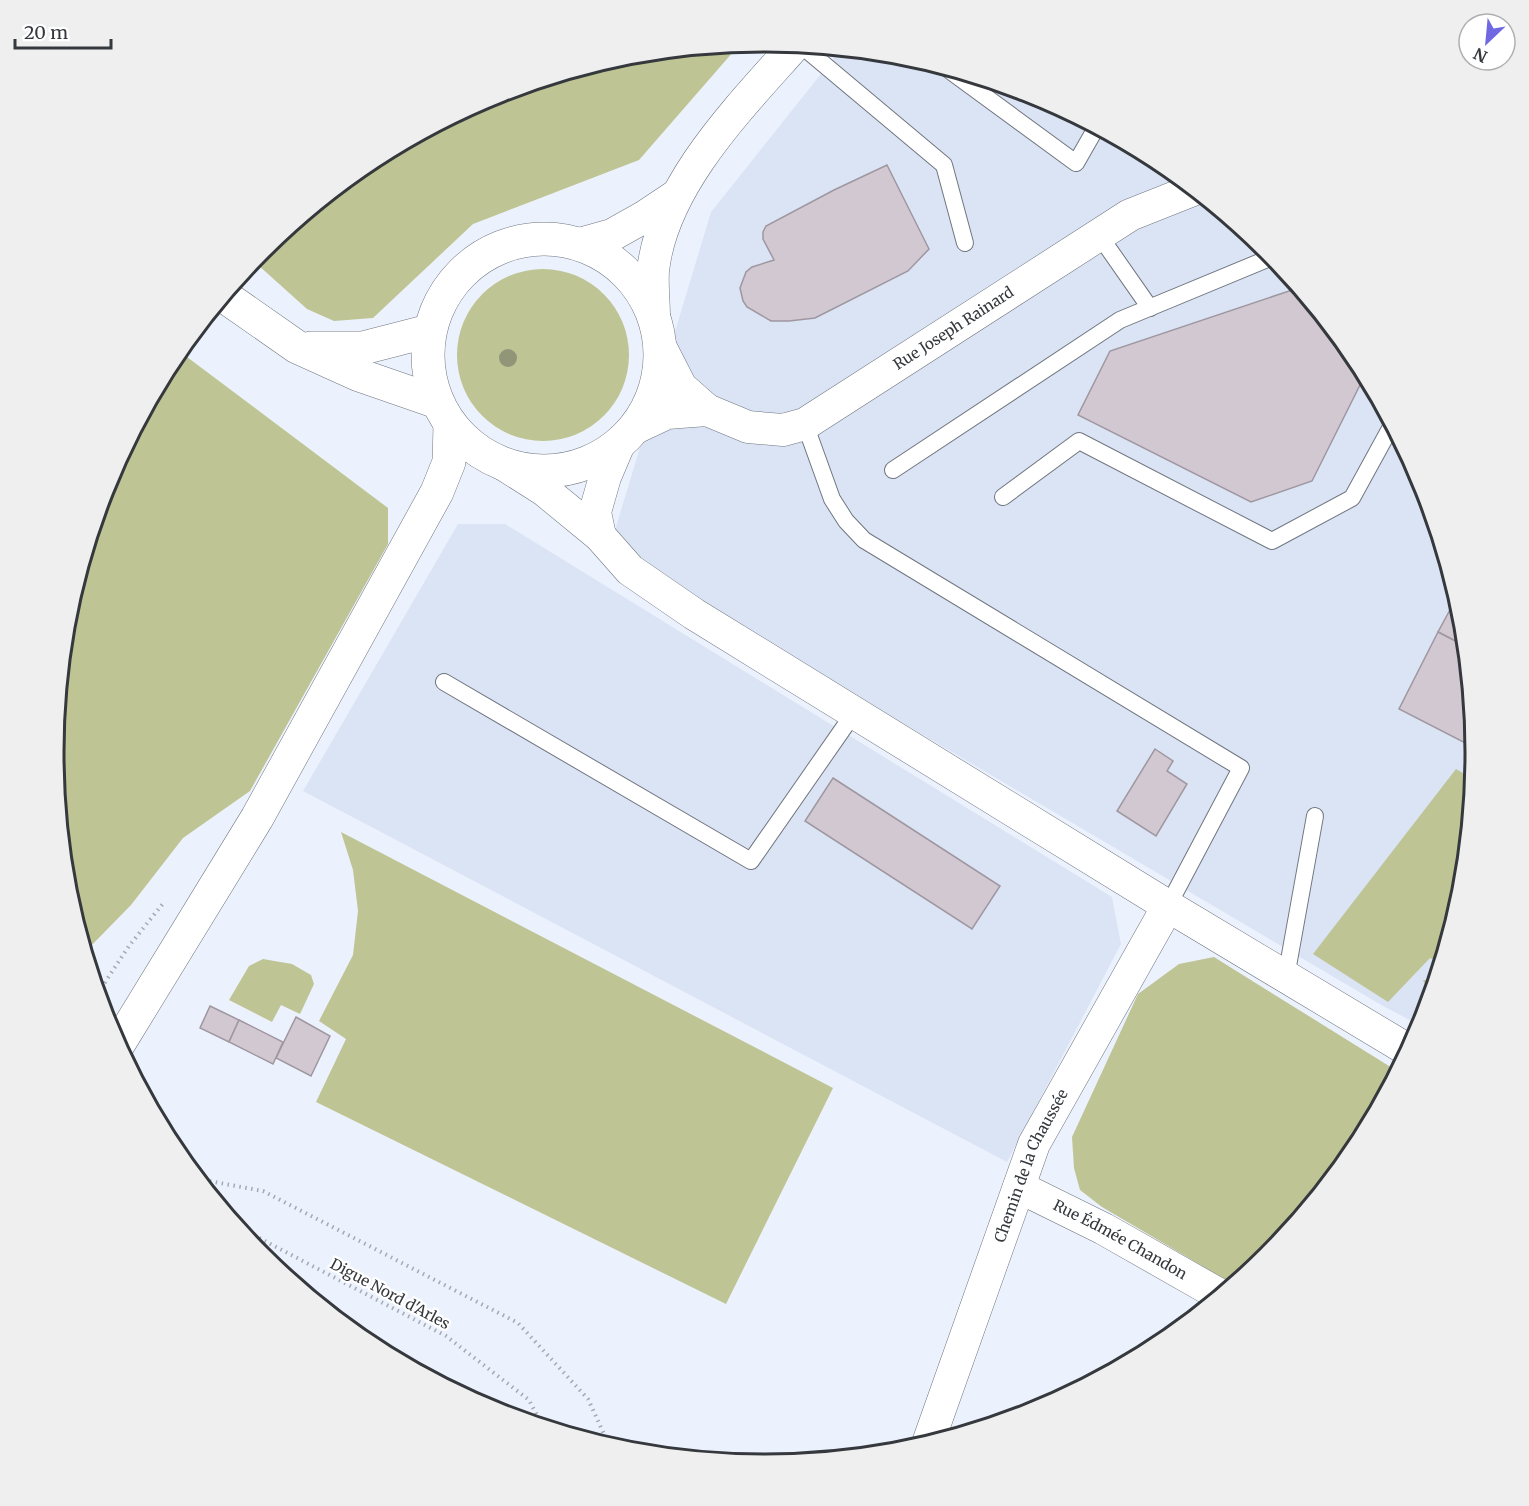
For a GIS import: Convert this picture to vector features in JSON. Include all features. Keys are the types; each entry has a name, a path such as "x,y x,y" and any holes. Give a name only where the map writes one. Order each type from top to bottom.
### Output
{"street":[{"path":"600,536 595,512 605,477 626,436 646,411 655,390 660,368 653,271 662,232 677,195 730,118 788,53"},
{"name":"Rue Joseph Rainard","path":"707,410 748,427 783,430 805,424 1130,215 1185,193"},
{"path":"580,244 612,235 645,217 677,195"},
{"path":"124,1036 257,818 437,492 449,462 444,413 427,367 429,331 438,304 453,281 473,261 498,247 525,239 553,239 580,244 600,253 618,265 645,297 657,332 681,387 707,410"},
{"path":"230,300 297,347 444,413 463,439 544,490 600,536 630,570 685,608 1168,906 1401,1046"},
{"path":"297,347 363,348 429,331"},
{"path":"437,492 463,472 498,462 527,470 552,471 568,468 599,457 626,436 667,413 707,410"},
{"name":"Chemin de la Chaussée","path":"931,1433 1034,1144 1168,906"},
{"name":"Rue Édmée Chandon","path":"1018,1187 1104,1228 1213,1291"}],"lane":[{"path":"812,54 944,165 965,243"},
{"path":"966,82 1076,163 1092,134"},
{"path":"1100,235 1150,308"},
{"path":"893,470 1120,320 1263,261"},
{"path":"805,424 832,499 846,521 864,540 1241,768 1168,906"},
{"path":"1003,497 1079,441 1272,541 1352,498 1388,433"},
{"path":"444,682 751,861 854,713"},
{"path":"1286,977 1315,816"}],"path":[{"path":"211,1181 262,1191 518,1323 588,1399 604,1435"},
{"name":"Digue Nord d'Arles","path":"260,1239 446,1336 529,1400 537,1415"}],"shaded area":[{"path":"835,56 856,58 946,76 990,90 1033,106 1115,146 1191,197 1226,226 1291,291 1347,364 1393,443 1428,528 1452,616 1464,707 1464,799 1452,890 1428,978 1412,1021 609,550 711,212"},
{"path":"458,524 505,524 1112,897 1121,944 1007,1162 303,791"}],"green space":[{"path":"732,53 639,160 473,224 373,318 334,321 307,309 260,267 303,226 338,197 414,146 496,106 583,76 673,58"},
{"path":"543,269 576,276 591,284 603,295 614,307 622,322 629,355 622,388 614,403 603,415 591,426 576,434 543,441 510,434 495,426 483,415 472,403 464,388 457,355 464,322 472,307 483,295 495,284 510,276"},
{"path":"187,357 388,508 388,544 250,791 183,838 131,905 91,945 77,890 65,799 65,707 77,616 101,528 136,443"},
{"path":"1456,769 1465,774 1464,799 1452,890 1433,960 1430,958 1388,1002 1313,954"},
{"path":"341,832 833,1088 726,1304 316,1102 346,1039 319,1021 353,955 358,911 353,870"},
{"path":"1214,957 1391,1067 1347,1142 1320,1179 1291,1215 1226,1280 1102,1207 1080,1190 1074,1168 1072,1137 1138,994 1179,964"},
{"path":"263,959 292,964 311,975 314,984 300,1014 281,1005 272,1022 229,1000 249,966"}],"building":[{"path":"887,165 929,249 908,271 815,318 771,321 747,307 740,288 746,272 752,267 774,260 763,239 766,226"},
{"path":"1291,291 1320,327 1360,385 1312,481 1251,502 1078,415 1110,351"},
{"path":"1450,609 1456,641 1438,632"},
{"path":"1438,632 1456,641 1464,707 1465,743 1399,709"},
{"path":"1155,749 1173,761 1167,771 1187,784 1156,836 1117,811"},
{"path":"833,778 1000,886 972,929 805,821"},
{"path":"210,1006 239,1020 229,1042 200,1028"},
{"path":"296,1017 330,1036 311,1076 276,1058"},
{"path":"239,1020 283,1042 273,1064 229,1042"}]}
